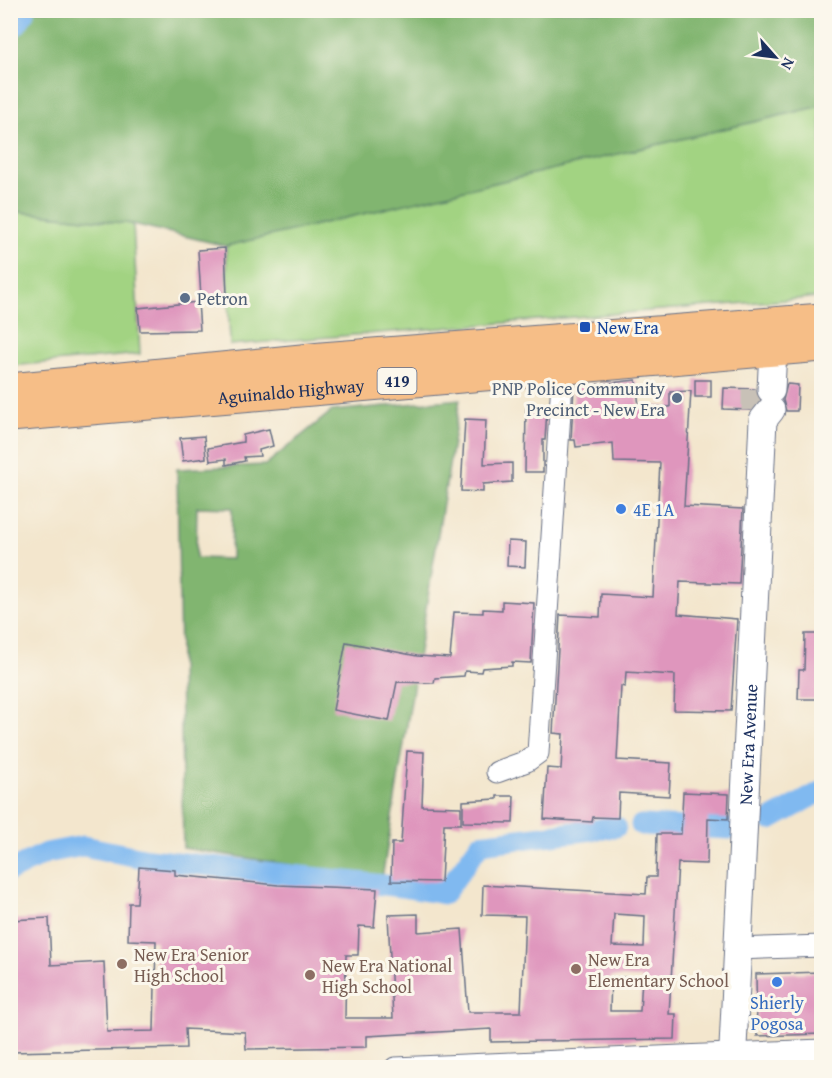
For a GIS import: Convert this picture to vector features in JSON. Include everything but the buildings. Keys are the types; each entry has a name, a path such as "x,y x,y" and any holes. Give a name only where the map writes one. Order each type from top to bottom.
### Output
{"main road":[{"name":"Aguinaldo Highway","path":"10,390 322,359 498,359 563,366 764,342 822,321"},
{"name":"Aguinaldo Highway","path":"10,415 498,359 764,342 822,345"}],"street":[{"name":"New Era Avenue","path":"732,1061 764,342"},
{"path":"497,772 527,761 538,753 563,366"},
{"path":"737,949 822,946"},
{"path":"395,1068 732,1061 822,1050"}],"green space":[{"path":"11,10 821,11 821,106 226,246 133,224 11,211"},
{"path":"821,106 821,297 230,345 226,246"},
{"path":"11,211 133,224 140,354 11,366"},
{"path":"460,399 382,879 183,848 177,469 265,465 332,411","holes":["197,507 232,508 231,559 196,558"]}],"waterway":[{"path":"10,19 16,10"},
{"path":"770,820 822,791"},
{"path":"641,825 731,829"},
{"path":"10,871 46,853 83,846 148,859 402,887 444,894 480,844 616,827"}],"tunnel":[{"path":"755,389 755,410"}],"place":[{"name":"Petron","path":"185,298"},
{"name":"New Era","path":"585,327"},
{"name":"PNP Police Community Precinct - New Era","path":"677,398"},
{"name":"4E 1A","path":"621,509"},
{"name":"New Era Senior High School","path":"122,964"},
{"name":"New Era Elementary School","path":"576,969"},
{"name":"New Era National High School","path":"310,975"},
{"name":"Shierly Pogosa","path":"777,982"}]}
